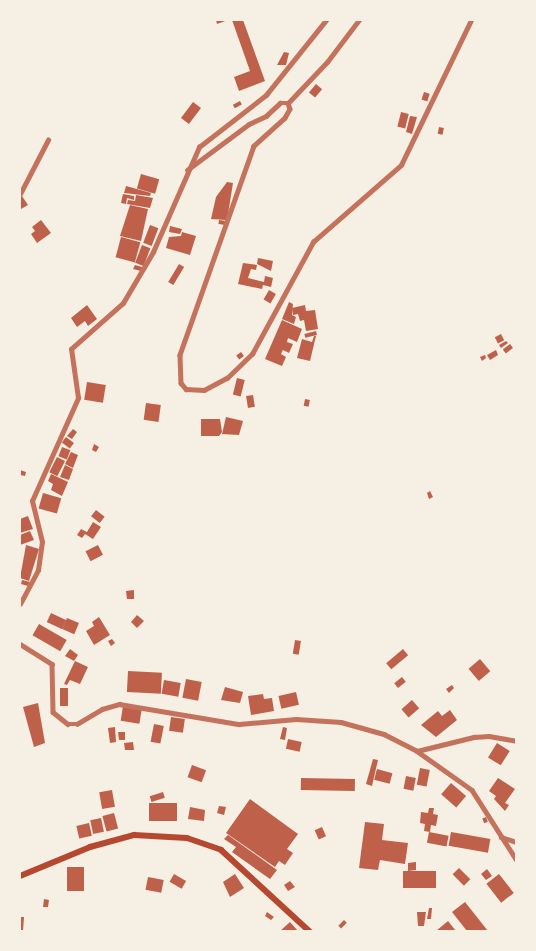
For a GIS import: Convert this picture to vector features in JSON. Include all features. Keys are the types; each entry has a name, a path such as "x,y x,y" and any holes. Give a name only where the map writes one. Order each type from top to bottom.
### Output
{"main road":[{"path":"20,876 90,847 134,835 187,838 221,850 309,931"}],"street":[{"path":"20,604 38,570 42,542 32,501 78,398 71,349 123,303 153,252 187,170 200,147 266,95 326,20"},
{"path":"187,170 266,116 280,103 288,103 328,62 359,20"},
{"path":"288,103 290,109 285,118 254,146 209,266 195,316 180,355 179,376 186,389 204,390 214,386 245,363 288,292 313,242 401,165 471,20"},
{"path":"20,194 48,140"},
{"path":"20,644 52,664 53,712 68,724 77,724 102,709 119,704 238,724 296,719 341,722 384,734 417,751 472,790 516,860"},
{"path":"417,751 474,737 489,736 516,741"},
{"path":"501,837 516,842"}],"building":[{"path":"216,20 228,20 217,24"},
{"path":"232,20 243,20 265,81 239,91 234,77 250,71"},
{"path":"284,52 289,53 286,65 277,65"},
{"path":"316,84 322,89 315,98 309,92"},
{"path":"424,92 430,94 427,101 422,100"},
{"path":"240,101 242,105 235,108 233,105"},
{"path":"193,102 201,108 189,124 181,118"},
{"path":"401,112 409,114 405,128 397,127"},
{"path":"410,116 417,117 412,134 406,132"},
{"path":"439,127 444,128 443,135 438,134"},
{"path":"141,174 159,179 155,194 137,188"},
{"path":"227,182 233,183 226,220 211,219 216,197"},
{"path":"126,186 151,193 150,196 124,193"},
{"path":"123,194 134,196 134,200 127,198 126,204 121,203"},
{"path":"136,195 153,198 150,208 127,204 128,200 135,201"},
{"path":"22,196 28,205 21,209 20,197"},
{"path":"130,205 148,209 141,241 120,236"},
{"path":"41,220 51,233 37,243 31,234 35,231 32,227"},
{"path":"219,220 226,221 225,225 218,224"},
{"path":"150,225 158,228 152,246 143,243"},
{"path":"170,226 182,229 180,234 169,232"},
{"path":"182,232 196,236 190,255 166,248 169,237 181,236"},
{"path":"121,237 140,242 135,262 116,257"},
{"path":"142,245 150,248 144,266 135,263"},
{"path":"258,258 273,261 271,271 257,264"},
{"path":"243,263 257,265 256,270 251,269 248,278 264,282 265,276 273,278 271,287 263,285 262,289 238,284"},
{"path":"179,264 184,267 173,285 168,282"},
{"path":"135,265 142,267 141,271 133,269"},
{"path":"269,290 276,294 270,304 264,300"},
{"path":"289,302 293,304 292,315 296,317 294,324 282,319"},
{"path":"87,305 97,319 88,326 85,321 77,327 71,318"},
{"path":"305,305 306,311 315,310 318,329 306,331 304,320 300,321 298,314 293,315 292,308"},
{"path":"282,320 302,329 297,342 288,338 287,342 293,344 289,353 283,350 281,354 286,357 282,366 265,359"},
{"path":"316,331 317,335 305,338 304,334"},
{"path":"501,334 504,340 498,343 495,337"},
{"path":"314,336 316,336 310,361 297,358 302,339 312,342"},
{"path":"506,341 508,343 501,348 499,345"},
{"path":"510,344 513,348 506,353 503,349"},
{"path":"496,350 498,355 490,360 487,355"},
{"path":"241,352 244,356 239,360 236,356"},
{"path":"485,355 486,358 482,361 480,357"},
{"path":"237,378 245,380 241,396 233,394"},
{"path":"87,382 106,385 103,403 84,400"},
{"path":"253,395 255,407 248,408 246,396"},
{"path":"305,399 310,400 309,407 304,406"},
{"path":"146,403 161,405 158,422 144,420"},
{"path":"226,417 243,421 239,435 222,434"},
{"path":"201,419 220,419 222,432 219,436 201,436"},
{"path":"73,429 77,432 72,439 67,436"},
{"path":"66,437 74,443 70,449 62,443"},
{"path":"94,444 99,447 96,452 92,450"},
{"path":"62,447 70,450 67,460 58,456"},
{"path":"71,452 78,455 73,468 65,464"},
{"path":"57,457 65,461 57,476 49,472"},
{"path":"65,465 73,469 69,480 60,477"},
{"path":"20,470 26,472 25,476 20,475"},
{"path":"51,474 68,482 62,496 51,490 53,484 48,481"},
{"path":"430,491 433,497 429,499 427,493"},
{"path":"43,493 61,498 57,514 39,508"},
{"path":"96,510 105,517 100,523 91,516"},
{"path":"28,516 33,529 20,533 20,519"},
{"path":"93,522 101,527 93,539 85,534 82,538 77,535 81,529 87,532"},
{"path":"30,531 34,540 20,545 20,535"},
{"path":"26,545 39,549 29,581 20,578"},
{"path":"98,545 103,555 91,561 86,551"},
{"path":"22,580 30,582 28,586 21,584"},
{"path":"134,590 134,599 127,599 126,591"},
{"path":"51,613 66,620 62,629 47,622"},
{"path":"137,615 144,621 137,628 131,622"},
{"path":"99,617 110,635 94,645 86,631 94,626 92,622"},
{"path":"67,618 79,623 74,634 62,629"},
{"path":"39,624 67,640 60,651 32,635"},
{"path":"112,639 115,643 111,646 108,641"},
{"path":"295,640 301,641 299,655 293,654"},
{"path":"70,649 78,655 74,661 65,656"},
{"path":"403,649 408,655 391,669 386,663"},
{"path":"480,659 490,671 479,681 469,669"},
{"path":"75,661 88,667 80,684 70,680 67,685 64,684"},
{"path":"128,671 162,673 161,694 127,692"},
{"path":"402,677 406,682 398,688 394,683"},
{"path":"186,679 202,682 198,701 182,698"},
{"path":"164,680 181,683 178,697 162,694"},
{"path":"452,685 454,688 449,693 446,689"},
{"path":"225,687 243,692 240,703 221,700"},
{"path":"60,688 68,688 68,706 60,706"},
{"path":"296,692 299,705 281,709 278,696"},
{"path":"263,694 264,699 272,698 274,711 251,715 248,696"},
{"path":"412,700 419,708 409,717 401,709"},
{"path":"38,703 45,743 34,747 23,707"},
{"path":"123,706 142,709 139,724 121,721"},
{"path":"450,710 457,720 436,737 421,725 438,711 442,716"},
{"path":"171,717 185,719 183,733 169,731"},
{"path":"154,724 164,726 160,744 151,742"},
{"path":"115,727 116,742 110,743 108,728"},
{"path":"283,727 287,728 285,740 280,739"},
{"path":"118,732 125,732 125,740 119,740"},
{"path":"288,739 302,742 300,752 286,749"},
{"path":"133,742 134,750 125,750 124,743"},
{"path":"497,743 510,751 501,765 488,757"},
{"path":"373,759 378,760 372,786 366,784"},
{"path":"192,765 206,770 202,782 188,777"},
{"path":"420,768 430,770 427,787 417,785"},
{"path":"377,769 392,773 390,784 374,780"},
{"path":"406,776 416,778 413,791 404,789"},
{"path":"301,778 355,779 355,791 301,790"},
{"path":"498,778 515,789 505,803 509,805 505,811 494,799 496,796 489,791"},
{"path":"451,783 466,796 456,807 441,794"},
{"path":"112,790 115,807 102,809 99,792"},
{"path":"163,792 165,798 152,802 150,796"},
{"path":"250,799 298,834 287,849 293,853 285,865 279,861 275,867 226,833"},
{"path":"149,803 177,803 177,821 149,821"},
{"path":"219,806 226,807 224,815 217,813"},
{"path":"190,807 205,810 204,821 188,819"},
{"path":"429,808 434,808 433,814 438,815 436,826 431,825 430,832 424,831 425,824 420,823 421,812 428,813"},
{"path":"114,813 118,828 107,832 102,816"},
{"path":"486,817 488,822 484,823 482,818"},
{"path":"101,818 104,832 93,834 90,820"},
{"path":"365,822 384,824 382,840 408,843 405,864 380,860 378,870 359,868"},
{"path":"89,823 92,836 79,839 76,826"},
{"path":"322,827 326,836 319,839 315,830"},
{"path":"429,832 449,836 447,847 427,843"},
{"path":"451,832 490,839 488,853 449,846"},
{"path":"228,835 277,870 270,879 232,852 236,847 224,839"},
{"path":"416,862 416,870 408,871 408,863"},
{"path":"67,867 84,867 84,891 67,891"},
{"path":"459,868 470,879 464,886 453,874"},
{"path":"487,869 492,876 486,880 481,874"},
{"path":"403,871 436,871 436,888 403,888"},
{"path":"174,874 186,881 182,889 170,882"},
{"path":"235,874 244,888 230,897 223,882"},
{"path":"499,874 514,893 501,903 486,884"},
{"path":"148,877 164,880 161,893 146,890"},
{"path":"290,881 295,887 288,891 284,885"},
{"path":"44,899 49,900 48,907 43,907"},
{"path":"465,902 488,931 467,931 452,912"},
{"path":"429,908 432,908 431,919 427,919"},
{"path":"267,912 274,917 271,920 265,916"},
{"path":"417,912 426,912 424,926 418,926"},
{"path":"20,917 24,917 23,931 20,931"},
{"path":"344,920 347,923 341,928 338,926"},
{"path":"448,921 456,931 436,931"},
{"path":"290,922 298,931 280,931"}]}
